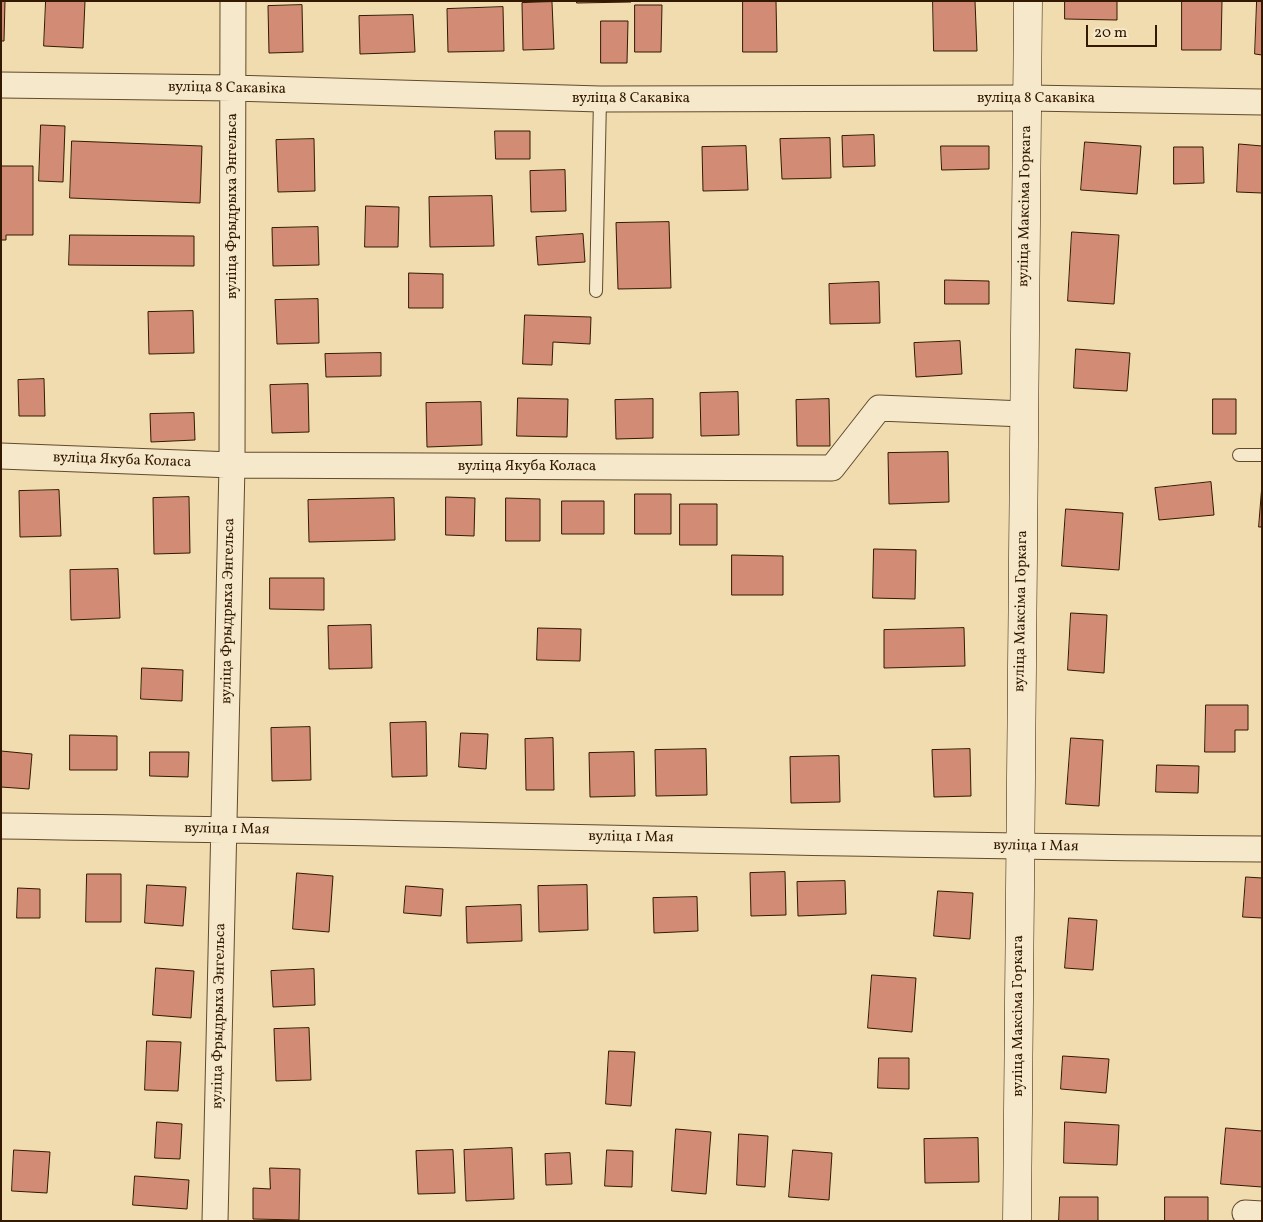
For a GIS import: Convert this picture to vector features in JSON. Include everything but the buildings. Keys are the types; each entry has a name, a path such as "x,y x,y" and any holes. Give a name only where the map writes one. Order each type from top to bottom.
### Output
{"street":[{"name":"вуліца Фрыдрыха Энгельса","path":"215,1221 232,466 233,1"},
{"name":"вуліца Максіма Горкага","path":"1017,1221 1028,1"},
{"name":"вуліца 8 Сакавіка","path":"1,85 233,88 600,99 1028,98 1262,102"},
{"name":"вуліца Якуба Коласа","path":"1,456 232,466 832,468 879,408 1024,414"},
{"name":"вуліца 1 Мая","path":"1,826 224,829 1020,847 1262,849"}],"lane":[{"path":"596,292 600,99"},
{"path":"1239,455 1262,455"}]}
